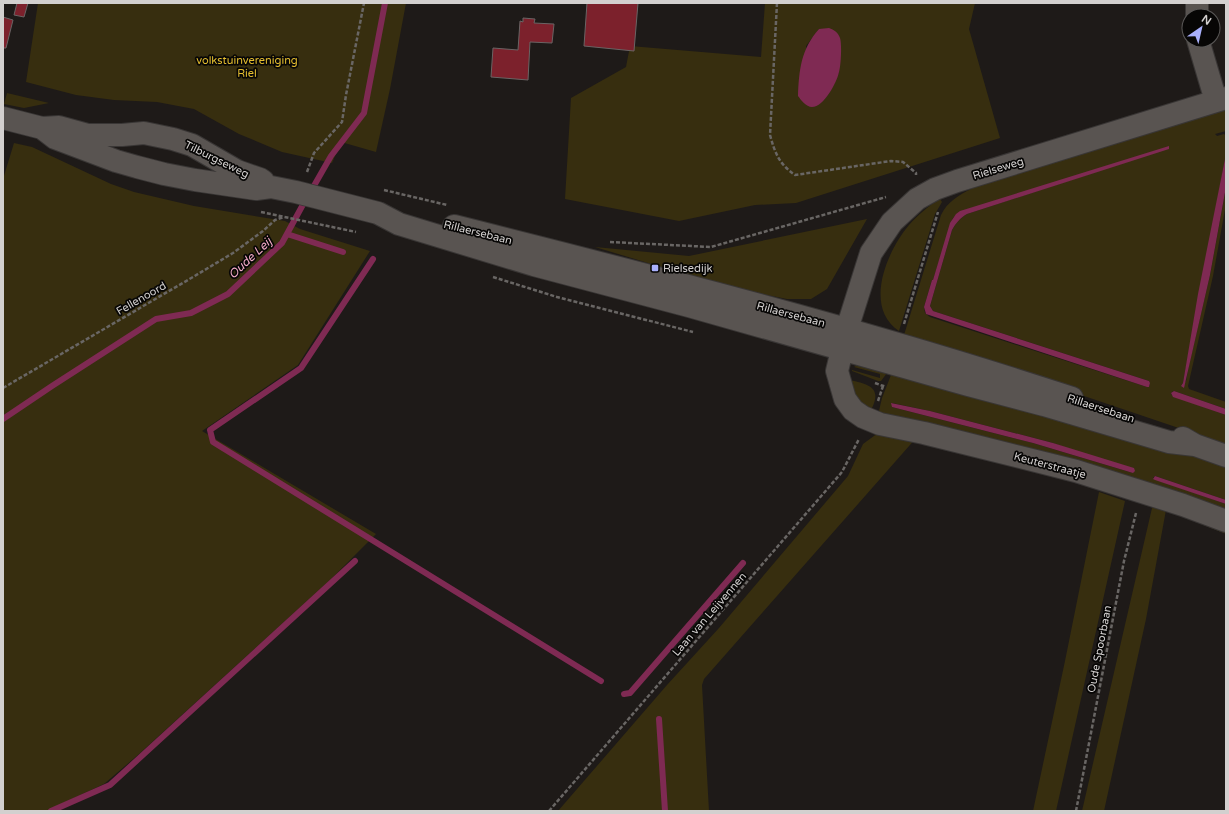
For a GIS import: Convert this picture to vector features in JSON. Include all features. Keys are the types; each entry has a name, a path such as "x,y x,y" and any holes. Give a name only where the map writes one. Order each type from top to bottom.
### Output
{"street":[{"path":"1201,48 1221,99"},
{"name":"Rielseweg","path":"844,339 871,253 892,222 917,199 935,189 957,181 1221,99"},
{"name":"Tilburgseweg","path":"3,118 42,128 59,127 88,135 122,135 144,133 173,139 192,145 237,171 260,179 271,187"},
{"name":"Tilburgseweg","path":"42,128 55,138 123,163 164,174 256,189 271,187 328,200"},
{"name":"Rillaersebaan","path":"328,200 378,213 402,213 432,220 696,288 844,339 896,354 968,385 1044,405 1169,442 1195,445 1226,456"},
{"path":"844,339 837,372 845,399 853,410 871,421"},
{"name":"Keuterstraatje","path":"871,421 1076,471 1141,491 1226,521"}],"path":[{"path":"307,172 314,153 342,122 364,3"},
{"path":"603,241 711,247 885,197 917,199 916,173 903,162 891,161 795,175 786,169 779,160 770,135 777,3"},
{"path":"837,372 883,386 896,354 937,214 957,181"},
{"name":"Rillaersebaan","path":"380,189 449,205"},
{"name":"Fellenoord","path":"3,388 233,253 263,231 275,220 284,217 319,224"},
{"name":"Laan van Leijvennen","path":"549,811 842,472 861,434 871,421"},
{"name":"Oude Spoorbaan","path":"1076,811 1124,560 1141,491"}],"green space":[{"name":"volkstuinvereniging Riel","path":"38,3 406,3 390,89 376,152 341,142 332,163 282,152 239,134 194,109 157,102 114,100 76,95 26,82"},
{"path":"765,3 975,3 969,29 1000,138 796,203 755,205 679,221 565,199 571,98 626,67 630,46 761,57","holes":["819,29 839,72 826,98 822,102 812,107 806,46"]},
{"path":"7,93 49,103 24,108 4,104"},
{"path":"1226,107 1226,131 1215,134 1217,136 1224,134 1226,136 1226,154 1183,383 1181,386 1186,381 1210,275 1226,187 1226,204 1213,276 1188,386 1189,389 1226,402 1226,409 1174,391 1171,394 1226,415 1226,444 904,335 941,215 950,203 958,196 971,189 971,187","holes":["1169,148 967,214 958,221 952,230 930,306 933,311 1149,381 1149,387 930,317 925,313 924,307 953,218 960,212"]},
{"path":"14,143 32,147 111,184 134,192 194,206 285,221 300,229 370,251 298,365 202,431 376,534 330,580 104,784 46,811 3,811 3,179"},
{"path":"940,199 942,202 935,214 899,331 888,321 882,308 882,279 893,249 901,236 909,225 923,211"},
{"path":"867,219 827,289 811,299 787,299 731,288 595,247 689,256"},
{"path":"862,362 887,373 881,381 878,381 852,371 880,378 880,374 854,367"},
{"path":"892,370 1178,451 1226,468 1226,500 1155,476 1153,478 1226,504 1226,516 878,415 882,398","holes":["892,403 930,411 1053,443 1133,473 1033,443 892,407"]},
{"path":"850,380 864,384 873,389 875,398 870,412 862,406 857,398"},
{"path":"878,433 917,437 704,679 702,685 709,811 558,811 667,685 719,628 848,476 863,444"},
{"path":"1099,492 1125,501 1056,811 1033,811 1065,661"},
{"path":"1164,506 1226,525 1226,534 1166,510 1146,619 1104,811 1082,811 1152,508"}],"shaded area":[{"path":"829,28 836,32 840,38 841,55 839,72 836,82 825,99 817,106 810,107 798,96 802,60 808,44 819,29"},
{"path":"1169,146 1169,149 967,214 958,221 952,230 930,306 933,311 1149,381 1149,387 926,314 924,307 950,223 960,211"},
{"path":"1226,154 1226,187 1210,275 1184,388 1181,386 1183,383 1198,294"},
{"path":"1174,391 1226,409 1226,415 1173,397 1171,393"},
{"path":"891,403 930,411 1053,443 1134,468 1135,471 1133,473 1033,443 892,407"},
{"path":"1155,476 1226,500 1226,504 1155,480 1153,479"}],"building":[{"path":"17,3 28,3 24,17 14,15"},
{"path":"587,3 638,3 634,51 584,46"},
{"path":"3,17 13,20 6,48 3,48"},
{"path":"523,18 535,19 534,23 554,24 552,43 530,42 528,80 491,77 493,48 518,50 520,21 523,22"}],"waterway":[{"name":"Oude Leij","path":"311,191 331,156 364,113 385,3"},
{"name":"Oude Leij","path":"3,419 156,319 191,313 228,294 282,243 306,199"},
{"path":"287,234 343,252"},
{"path":"373,259 301,368 210,430 213,442 601,681"},
{"path":"51,811 110,785 355,561"},
{"path":"624,694 630,693 743,563"},
{"path":"659,719 665,811"}],"place":[{"name":"Rielsedijk","path":"655,268"}]}
